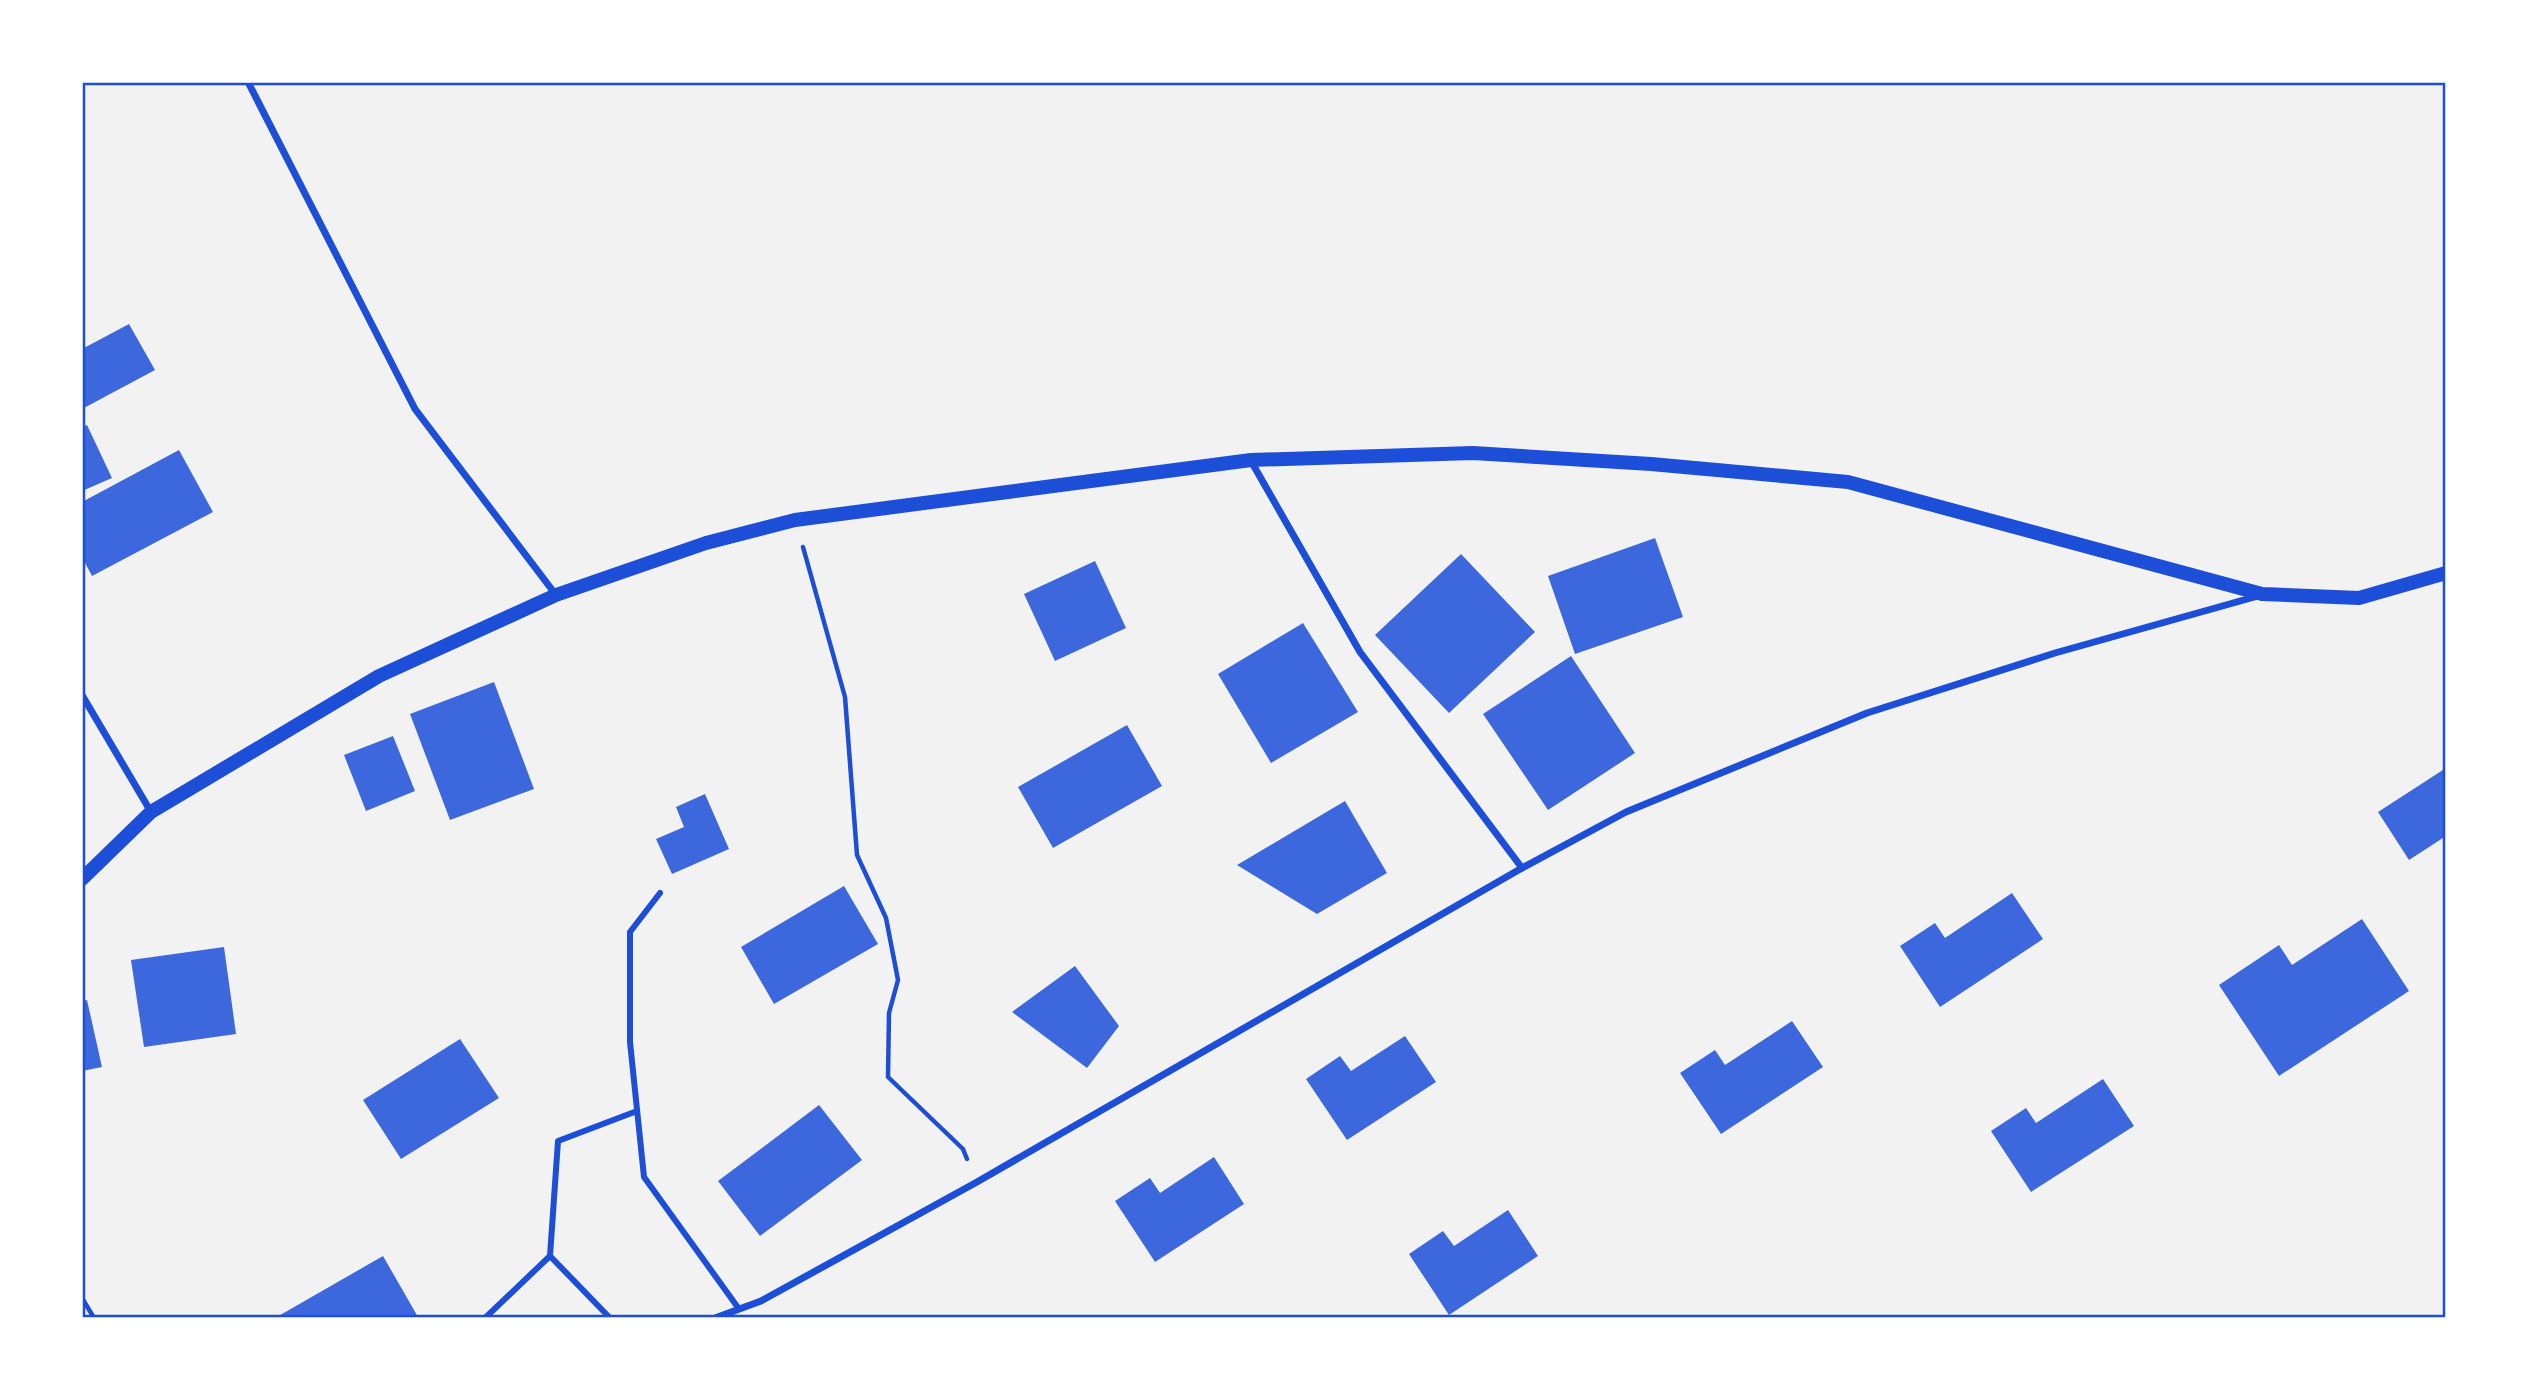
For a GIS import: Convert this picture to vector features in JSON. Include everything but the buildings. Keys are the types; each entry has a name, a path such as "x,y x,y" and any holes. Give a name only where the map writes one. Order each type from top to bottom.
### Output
{"main road":[{"path":"82,879 151,811 379,676 556,595 706,543 795,520 1251,460 1473,453 1651,464 1848,482 2262,594 2359,598 2446,573"}],"street":[{"path":"248,82 415,409 556,595"},
{"path":"1251,460 1360,652 1522,868"},
{"path":"715,1318 761,1301 977,1182 1522,868 1626,812 1867,713 2055,653 2262,594"},
{"path":"82,695 151,811"},
{"path":"660,893 630,932 630,1042 644,1177 739,1309"},
{"path":"485,1318 550,1256 558,1141 637,1111"},
{"path":"550,1256 610,1318"}],"path":[{"path":"795,520 845,697 857,855 886,918 898,980 889,1013 888,1077 963,1149 977,1182"},
{"path":"82,1298 94,1318"}]}
